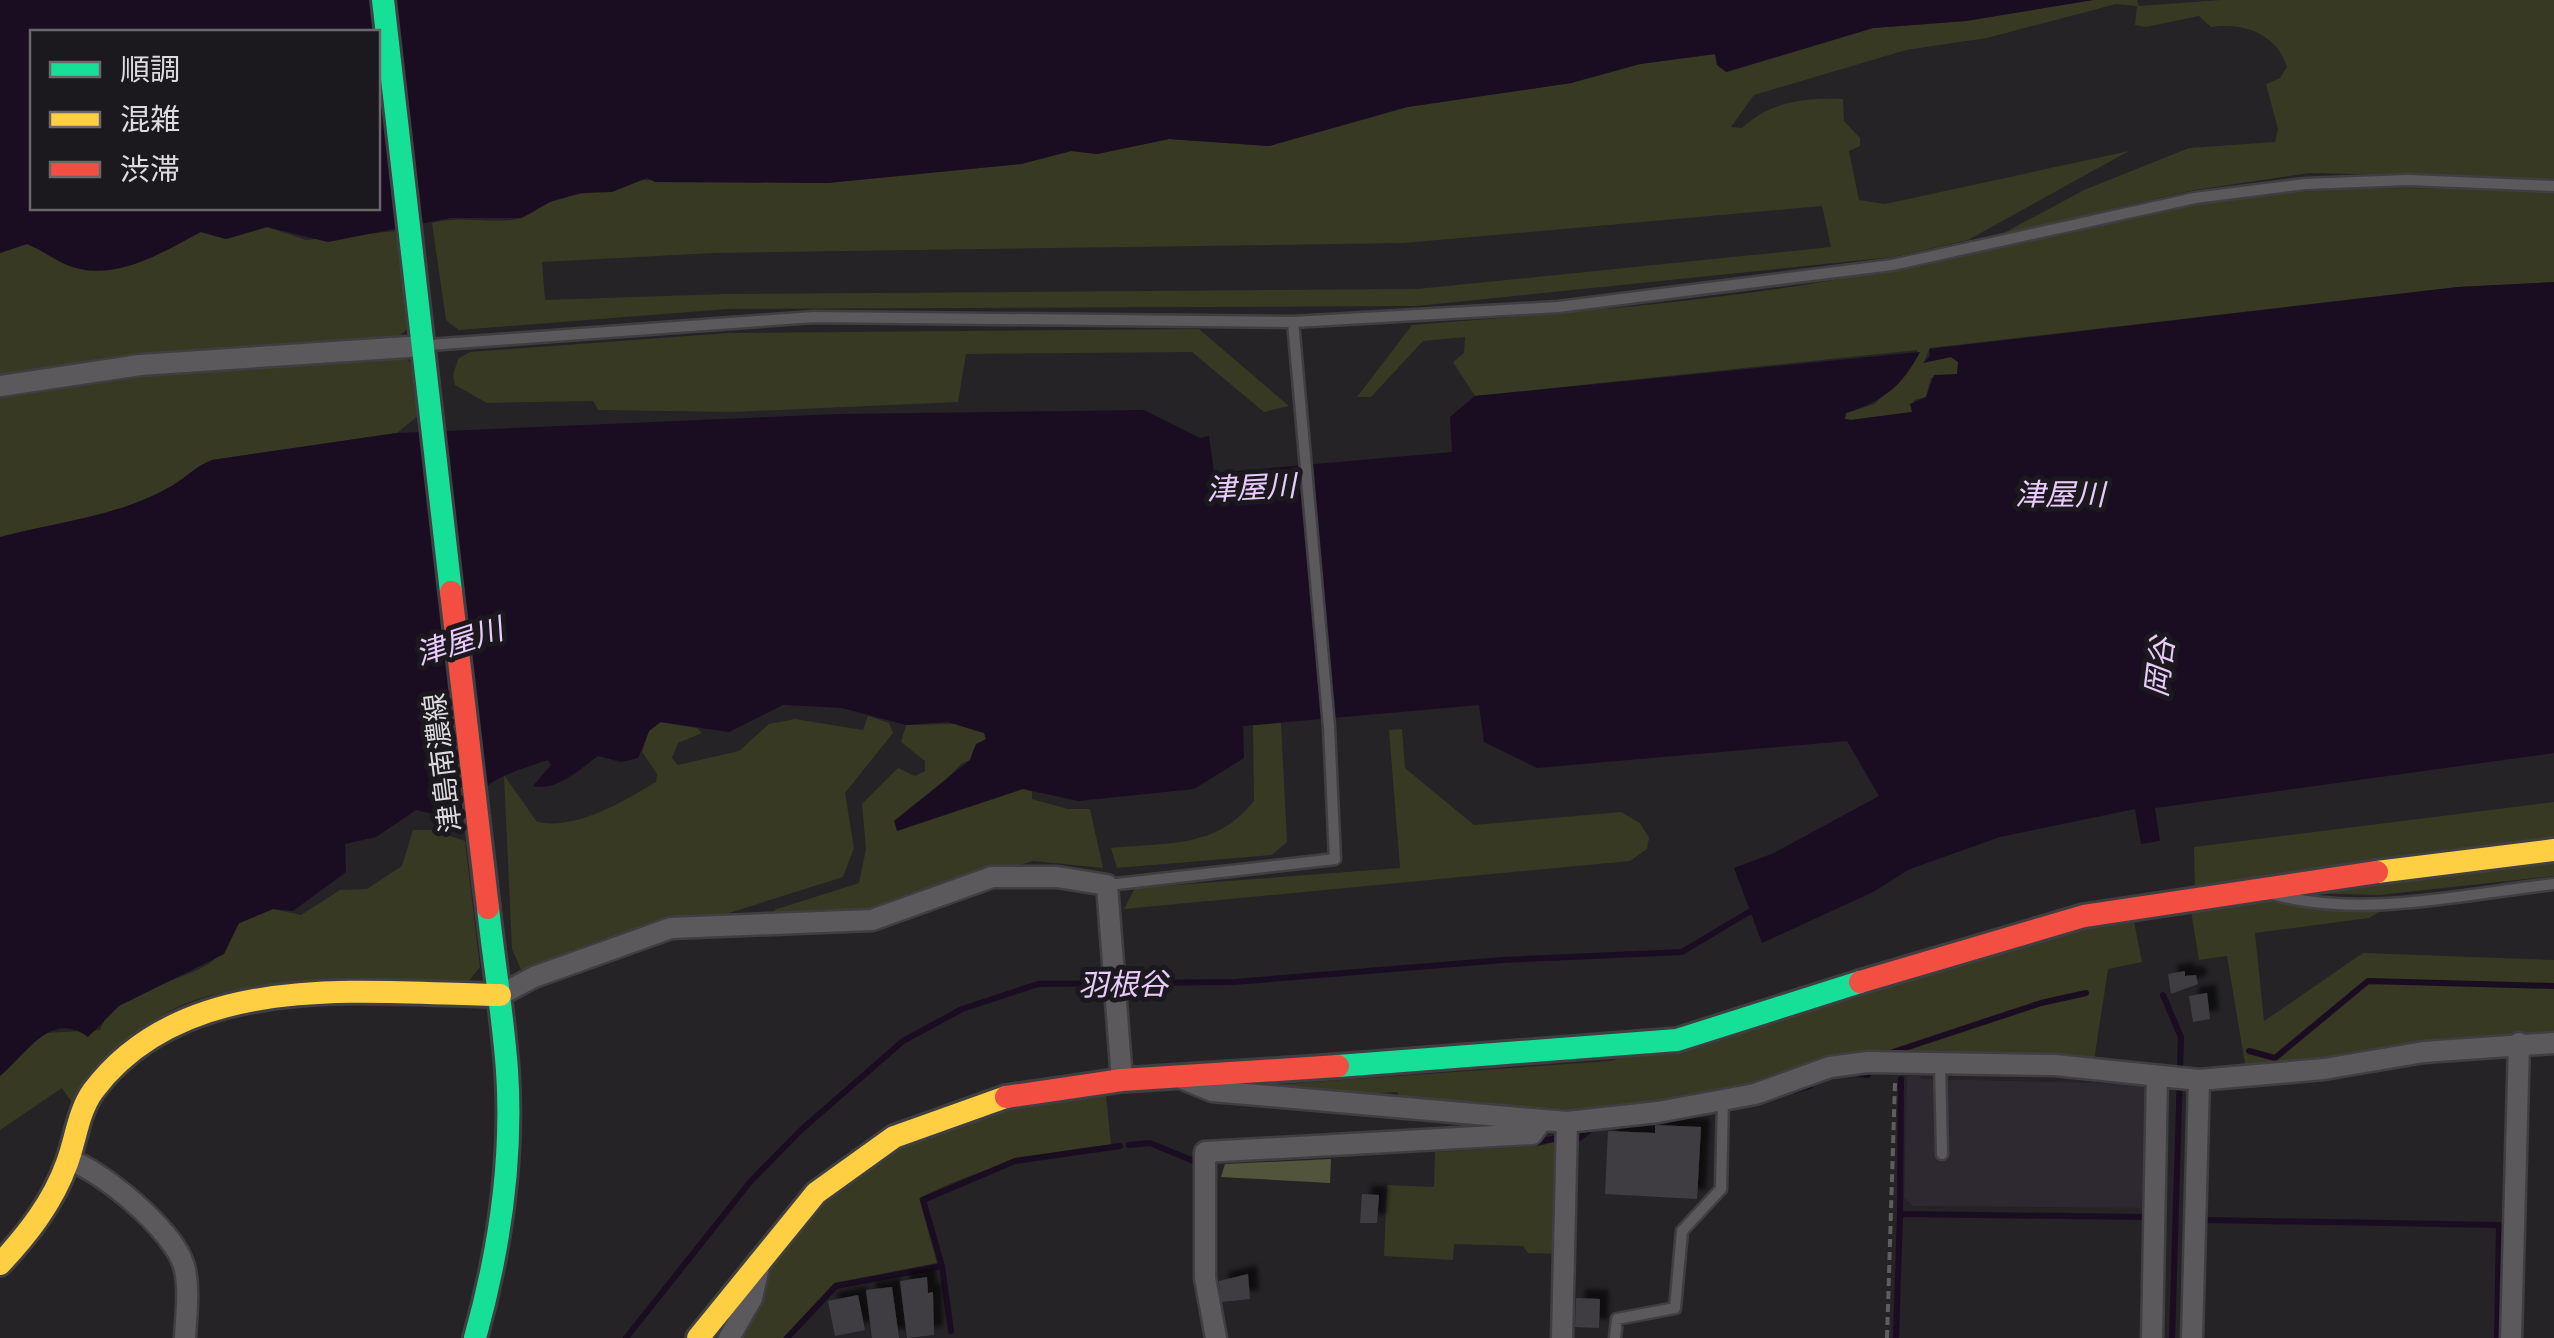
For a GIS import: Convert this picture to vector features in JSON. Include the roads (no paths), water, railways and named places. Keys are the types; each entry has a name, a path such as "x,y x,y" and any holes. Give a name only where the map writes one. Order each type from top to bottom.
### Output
{"street":[{"name":"津島南濃線","path":"383,0 500,995 508,1152 501,1220 475,1338"},
{"path":"0,386 140,365 423,346"},
{"path":"698,1338 816,1193 894,1138 989,1100 1121,1070 1182,1079 1566,1052 1677,1040 1982,943 2084,916 2253,889 2554,850"},
{"path":"0,1264 34,1228 69,1160 93,1091 159,1029 198,1012 239,1001 500,995 534,977 671,928 872,920 992,877 1058,876 1107,885 1121,1070"},
{"path":"1182,1079 1212,1091 1567,1122 1755,1094 1830,1067 1940,1062 2055,1065 2178,1078 2274,1075 2424,1052 2520,1042 2554,1043"},
{"path":"2511,1338 2520,1042"},
{"path":"2152,1338 2178,1078"},
{"path":"2178,1078 2192,1338"},
{"path":"1216,1338 1205,1278 1204,1152 1532,1134 1542,1121"},
{"path":"1562,1338 1567,1122"},
{"path":"69,1160 98,1172 170,1240 184,1264 185,1338"},
{"path":"729,1338 752,1298 761,1274 760,1258"}],"lane":[{"path":"423,346 814,317 1293,322 1558,306 1892,265 2195,198 2305,184 2408,180 2554,186"},
{"path":"1107,885 1335,859 1329,726 1293,322"},
{"path":"2253,889 2290,899 2384,903 2554,884"},
{"path":"1940,1062 1942,1154"},
{"path":"1615,1338 1617,1318 1674,1308 1682,1231 1721,1189 1724,1100"}],"water":[{"path":"0,0 2093,0 1966,21 1873,28 1726,72 1717,65 1715,54 1640,64 1571,83 1407,107 1269,146 1169,139 1097,154 1071,151 1021,164 827,183 655,182 647,178 612,192 581,193 550,202 521,218 450,218 328,242 267,227 226,239 201,232 141,262 109,270 70,266 27,244 0,253"},
{"name":"津屋川","path":"2554,282 2554,753 2155,808 2160,841 2141,844 2135,809 2000,837 1910,869 1873,892 1762,943 1734,868 1774,853 1879,796 1847,741 1537,768 1484,742 1479,705 1243,726 1244,758 1194,789 1078,801 1023,789 897,831 894,821 970,760 976,744 986,739 984,733 948,722 906,725 842,708 783,705 729,732 660,722 649,731 638,758 621,762 598,756 550,786 533,786 551,765 548,760 516,771 485,788 457,824 447,826 436,815 416,810 376,837 345,844 346,872 293,911 273,909 239,923 224,954 119,1006 88,1037 62,1028 50,1032 0,1076 0,537 127,506 172,486 212,460 397,433 838,414 1144,410 1200,438 1209,436 1214,473 1452,452 1450,417 1475,396 1920,352 1907,374 1891,390 1846,413 1845,419 1851,420 1912,412 1910,404 1926,397 1934,375 1957,374 1958,362 1951,357 1923,363 1930,356 1929,349 2458,287"}],"waterway":[{"name":"羽根谷","path":"626,1338 750,1182 801,1130 903,1041 962,1009 1038,984 1234,982 1503,960 1682,952 1754,909"},
{"path":"2249,1051 2275,1058 2368,981 2554,986"},
{"path":"1890,1053 2041,1003 2086,993"},
{"name":"岡谷","path":"2163,995 2181,1037 2172,1338"},
{"path":"1860,1074 1868,1075"},
{"path":"1900,1214 1901,1079"},
{"path":"1791,1091 1810,1086"},
{"path":"1579,1138 1594,1127"},
{"path":"1537,1142 1558,1138"},
{"path":"1129,1145 1150,1143 1196,1162"},
{"path":"787,1338 836,1286 942,1266 923,1200 1015,1161 1120,1146"},
{"path":"1896,1338 1900,1214 2146,1217"},
{"path":"2206,1220 2499,1225 2497,1338"},
{"path":"942,1266 951,1331"}]}
